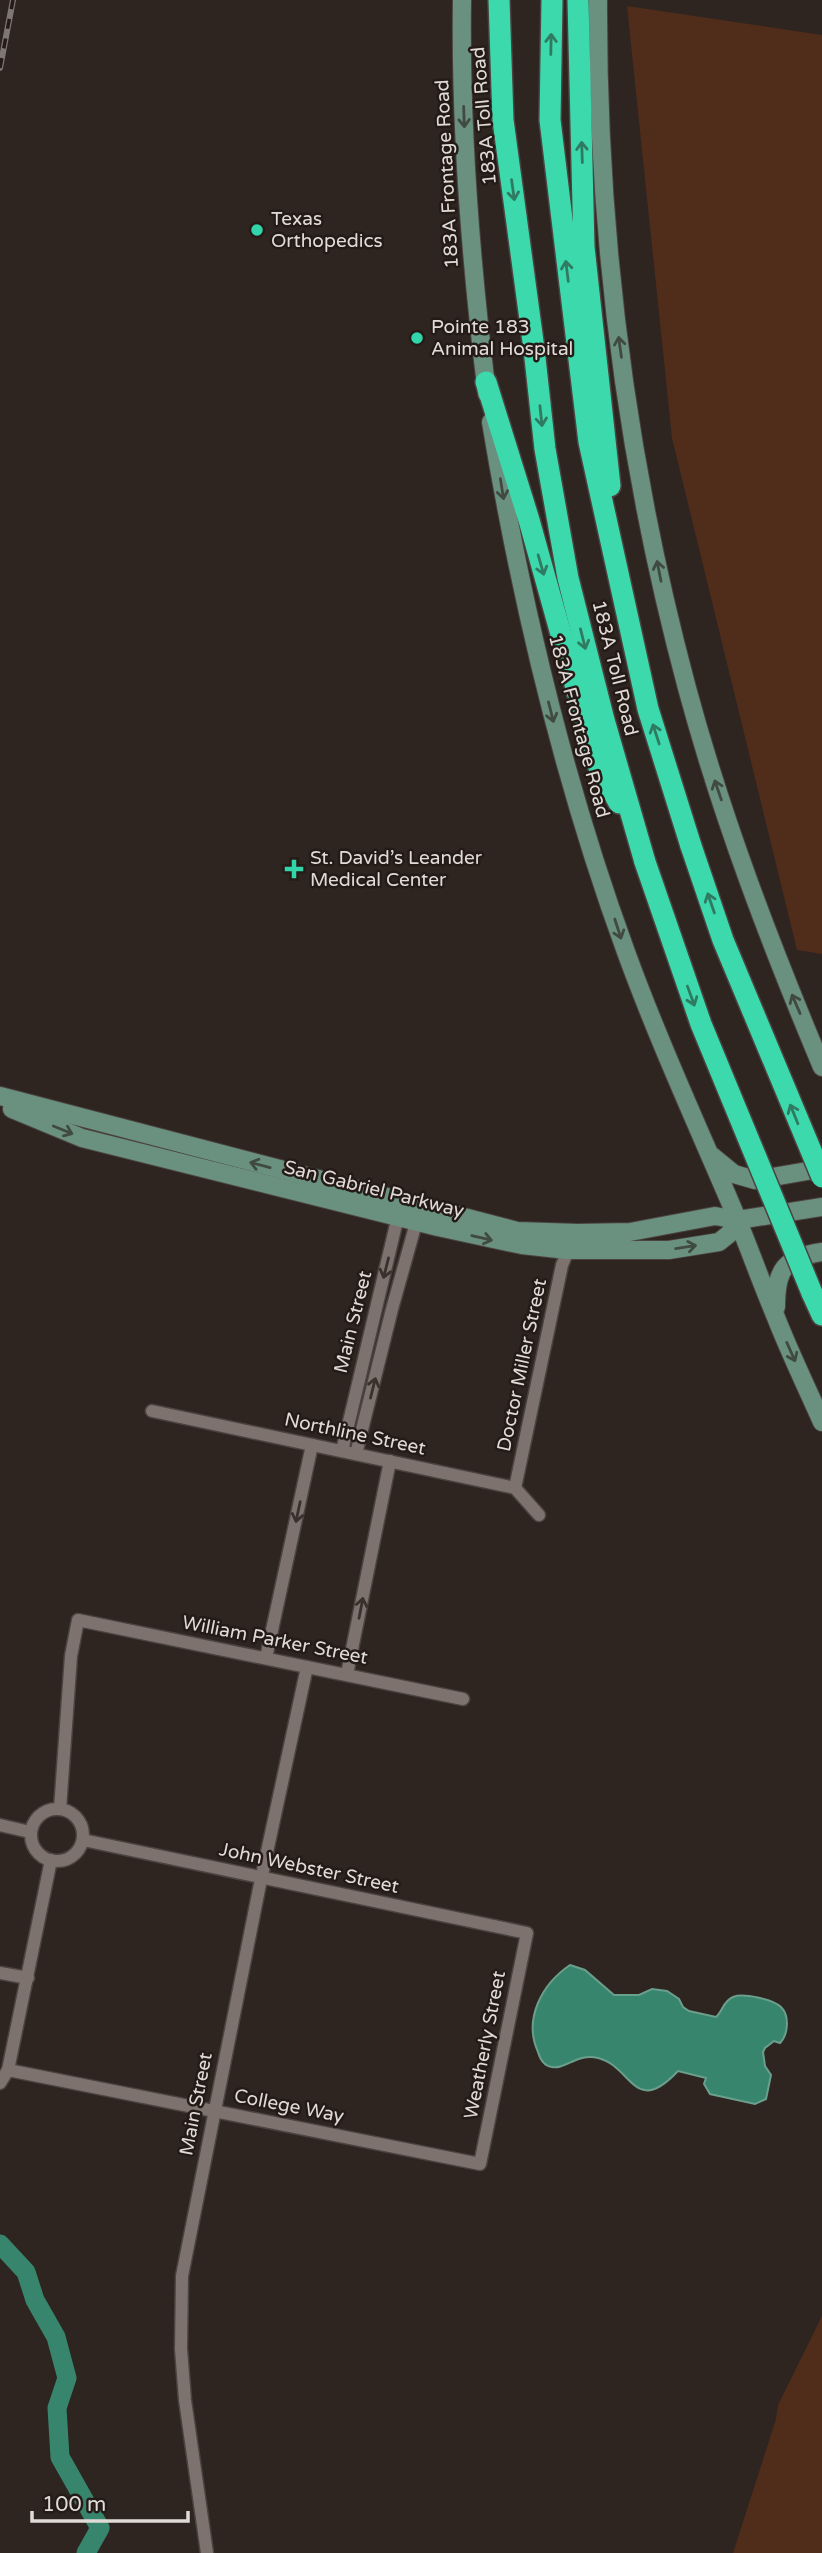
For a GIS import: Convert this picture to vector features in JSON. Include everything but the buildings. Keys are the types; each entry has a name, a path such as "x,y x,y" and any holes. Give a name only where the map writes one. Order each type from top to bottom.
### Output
{"highway":[{"name":"183A Toll Road","path":"499,0 503,120 545,449 568,578 604,720 645,862 701,1024 822,1315"},
{"name":"183A Toll Road","path":"552,0 550,121 575,345 589,442 625,610 648,709 691,846 728,952 822,1177"},
{"path":"578,0 584,247 625,610"},
{"path":"486,382 529,520 597,764 635,830"}],"main road":[{"name":"183A Frontage Road","path":"462,0 470,229 486,382 504,501 536,653 557,736 625,950 675,1078 710,1154 775,1317 822,1422"},
{"path":"598,0 602,154 617,324 633,431 663,592 687,689 726,814 784,976 822,1067"},
{"name":"San Gabriel Parkway","path":"0,1096 419,1214 517,1231 578,1233 647,1230 715,1216 738,1220 822,1207"},
{"name":"San Gabriel Parkway","path":"0,1104 82,1138 400,1209"},
{"path":"710,1154 734,1174 755,1180 822,1166"},
{"name":"San Gabriel Parkway","path":"419,1214 489,1240 567,1250 669,1250 719,1242 729,1234 738,1220"},
{"path":"775,1317 776,1288 787,1263 800,1255 822,1252"}],"street":[{"name":"Main Street","path":"342,1451 400,1209"},
{"name":"Main Street","path":"356,1454 419,1214"},
{"name":"Doctor Miller Street","path":"515,1488 562,1265 567,1250 578,1233"},
{"name":"Northline Street","path":"152,1411 515,1488"},
{"path":"266,1658 312,1445"},
{"path":"347,1674 390,1461"},
{"path":"515,1488 539,1514"},
{"name":"William Parker Street","path":"60,1808 71,1656 78,1620 463,1699"},
{"name":"Main Street","path":"207,2553 185,2400 181,2325 182,2276 261,1878 307,1667"},
{"path":"60,1808 76,1817 81,1825 83,1840 78,1851 63,1861 51,1860 39,1854 34,1848 30,1832 37,1817 60,1808"},
{"path":"0,1825 30,1832"},
{"name":"John Webster Street","path":"83,1840 527,1933"},
{"path":"0,2083 8,2070 51,1860"},
{"name":"Weatherly Street","path":"480,2164 527,1933"},
{"path":"0,1973 28,1978"},
{"name":"College Way","path":"8,2070 480,2164"}],"shaded area":[{"path":"627,6 822,35 822,954 797,950 672,438"},
{"path":"570,1965 585,1970 614,1995 639,1995 652,1989 667,1991 679,1999 689,2011 716,2017 733,1997 758,1997 777,2004 786,2015 787,2025 780,2043 774,2041 763,2052 765,2066 771,2075 766,2099 755,2104 710,2094 704,2084 706,2078 678,2071 652,2090 642,2090 619,2070 598,2058 578,2059 557,2067 547,2065 540,2057 534,2040 534,2015 551,1982"},
{"path":"822,2316 822,2553 733,2553 776,2419 778,2405"}],"waterway":[{"path":"0,2244 26,2272 35,2300 56,2337 67,2378 57,2408 60,2457 100,2528 86,2553"}],"railway":[{"path":"0,68 13,0"}],"place":[{"name":"Texas Orthopedics","path":"257,230"},
{"name":"Pointe 183 Animal Hospital","path":"417,338"},
{"name":"St. David’s Leander Medical Center","path":"294,869"}]}
